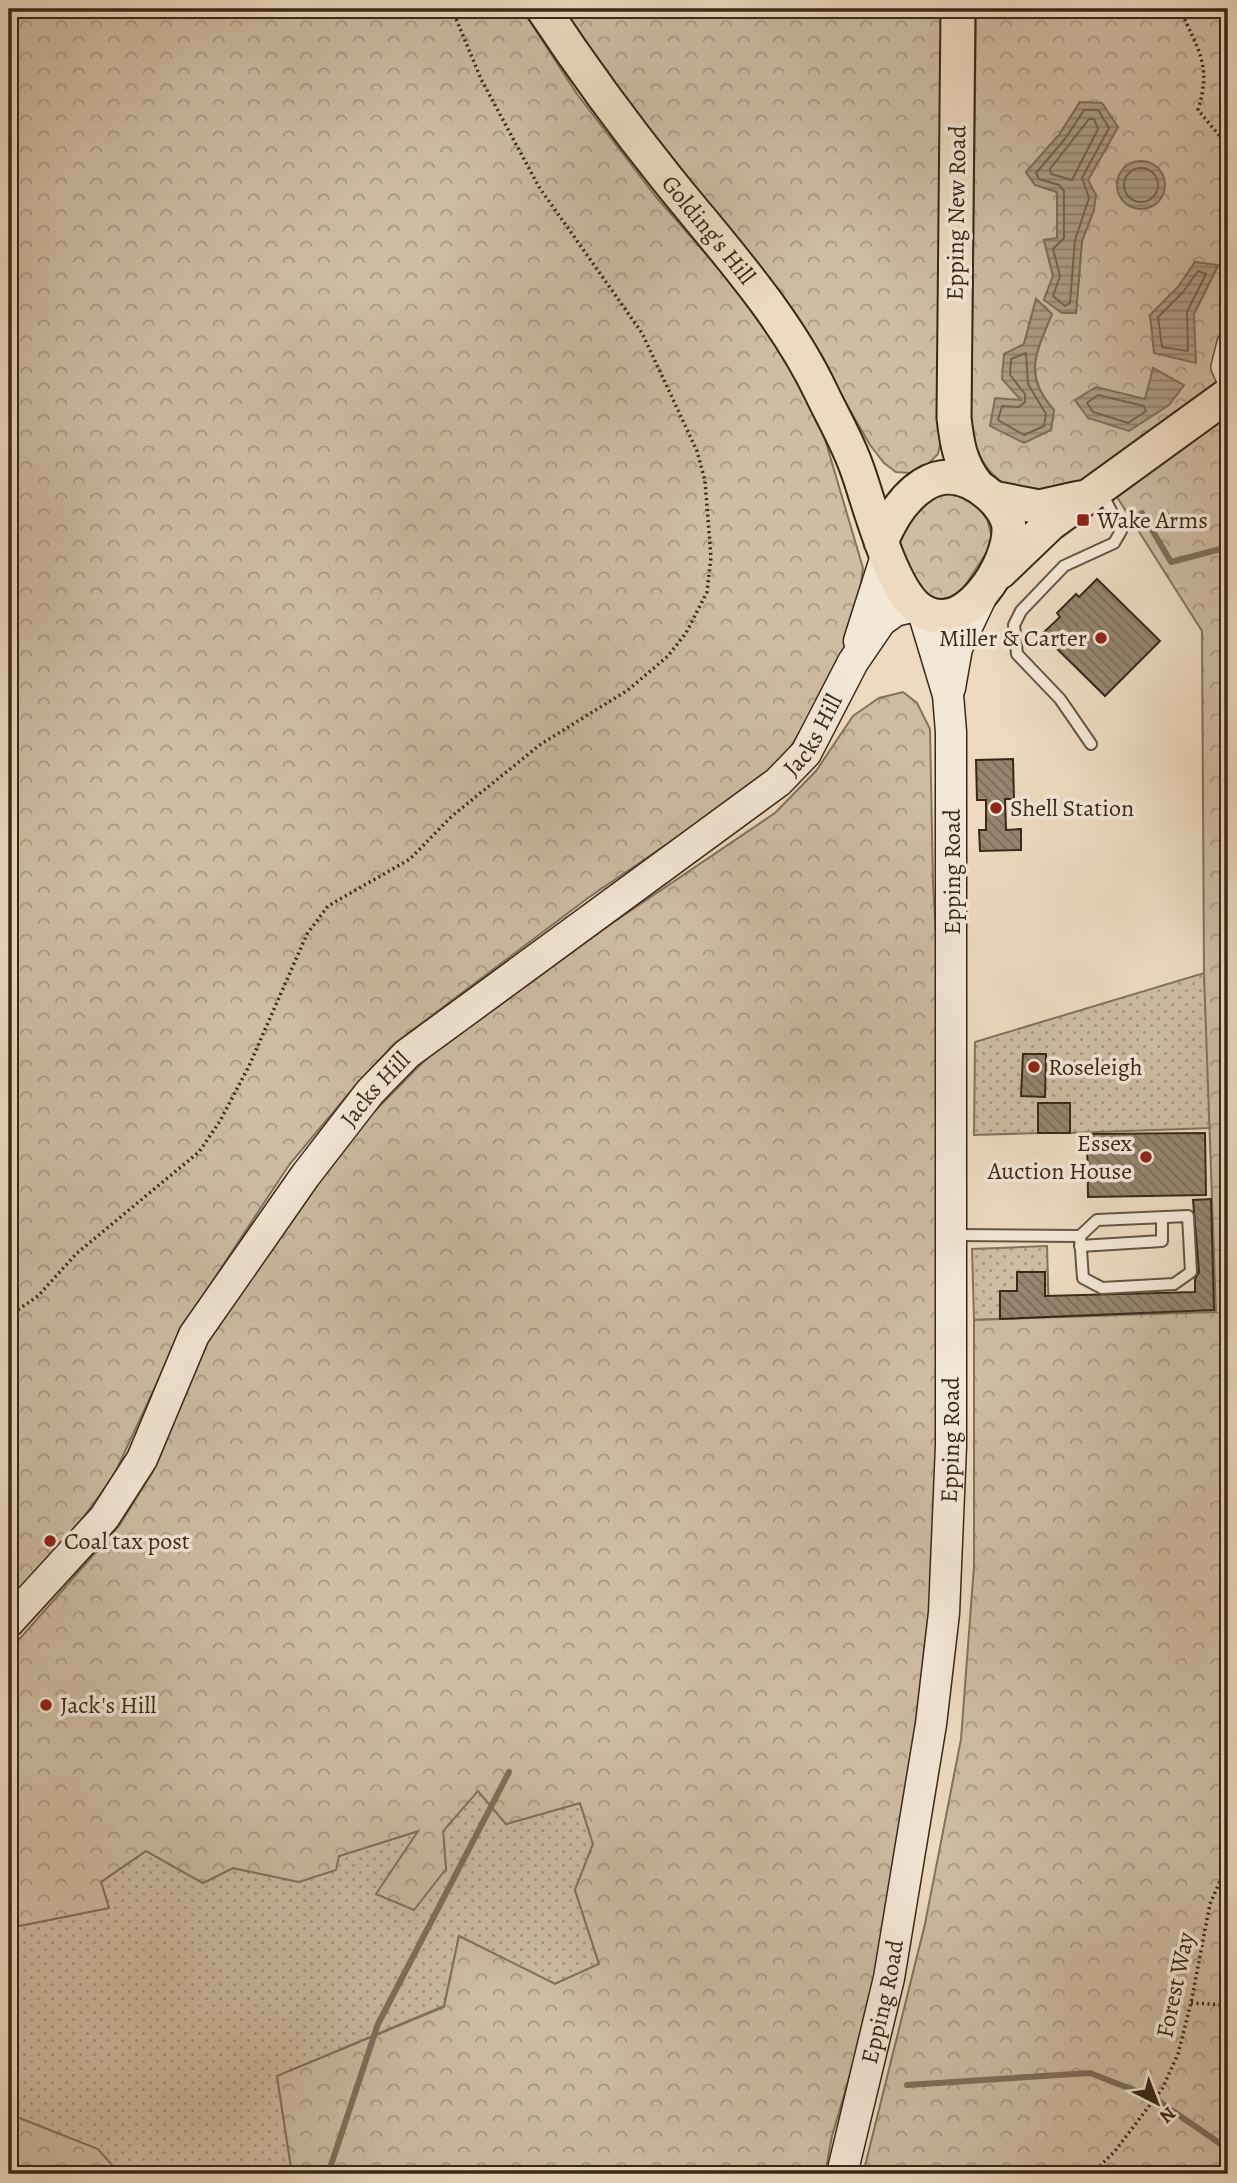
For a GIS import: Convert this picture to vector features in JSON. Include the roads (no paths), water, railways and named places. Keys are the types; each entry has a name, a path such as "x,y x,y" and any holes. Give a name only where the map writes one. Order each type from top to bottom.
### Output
{"main road":[{"name":"Golding's Hill","path":"543,9 596,89 737,263 812,372 855,464 884,549"},
{"name":"Epping New Road","path":"958,9 954,418 964,467 984,491"},
{"path":"853,662 881,621 895,611 919,609 958,614 1021,549 1093,492 1228,395"},
{"name":"Epping New Road","path":"926,484 945,465 954,418"},
{"path":"855,464 885,484 899,489 956,477 984,491 1040,507 1093,492"},
{"path":"853,662 899,505 926,484"},
{"path":"984,491 1010,526 1007,545 990,584"},
{"path":"884,549 919,609"},
{"name":"Epping Road","path":"842,2174 889,1978 931,1724 944,1614 951,1446 953,817 948,695 957,648 990,584"},
{"name":"Epping Road","path":"919,609 948,695"},
{"name":"Jacks Hill","path":"9,1622 104,1518 142,1459 194,1335 306,1176 370,1092 407,1054 778,782 806,753 853,662"}],"street":[{"path":"1228,344 1223,367 1228,381"}],"lane":[{"path":"1091,744 1060,699 1017,654 1013,632 1021,611 1064,566 1114,543 1121,531 1117,518 1093,492"},
{"path":"1188,1216 1191,1272 1174,1284 1102,1288 1083,1278 1080,1241 1097,1220 1188,1216"},
{"path":"951,1235 1080,1241 1162,1241 1162,1218"}],"water":[{"path":"1080,102 1102,103 1118,127 1088,180 1096,195 1094,210 1082,241 1076,313 1062,313 1044,300 1053,276 1044,240 1057,238 1057,192 1035,185 1026,172 1059,135"},
{"path":"1141,161 1150,162 1158,168 1164,176 1164,194 1158,202 1150,208 1141,209 1132,208 1124,202 1118,194 1117,185 1118,176 1124,168 1132,162"},
{"path":"1195,262 1218,265 1194,314 1196,363 1154,353 1150,315 1178,287"},
{"path":"1036,299 1052,314 1037,352 1035,375 1038,386 1054,410 1051,430 1024,443 990,426 995,398 1021,400 1002,379 1004,354 1024,344"},
{"path":"1153,368 1184,385 1169,405 1129,431 1088,418 1075,400 1096,387 1145,399"}],"waterway":[{"path":"1142,513 1171,562 1228,547"},
{"path":"328,2174 378,2024 509,1772"},
{"path":"907,2085 1090,2073 1154,2098 1228,2149"}],"place":[{"name":"Wake Arms","path":"1083,520"},
{"name":"Miller & Carter","path":"1101,638"},
{"name":"Shell Station","path":"996,808"},
{"name":"Roseleigh","path":"1034,1067"},
{"name":"Essex Auction House","path":"1146,1157"},
{"name":"Coal tax post","path":"50,1541"},
{"name":"Jack's Hill","path":"46,1705"}]}
